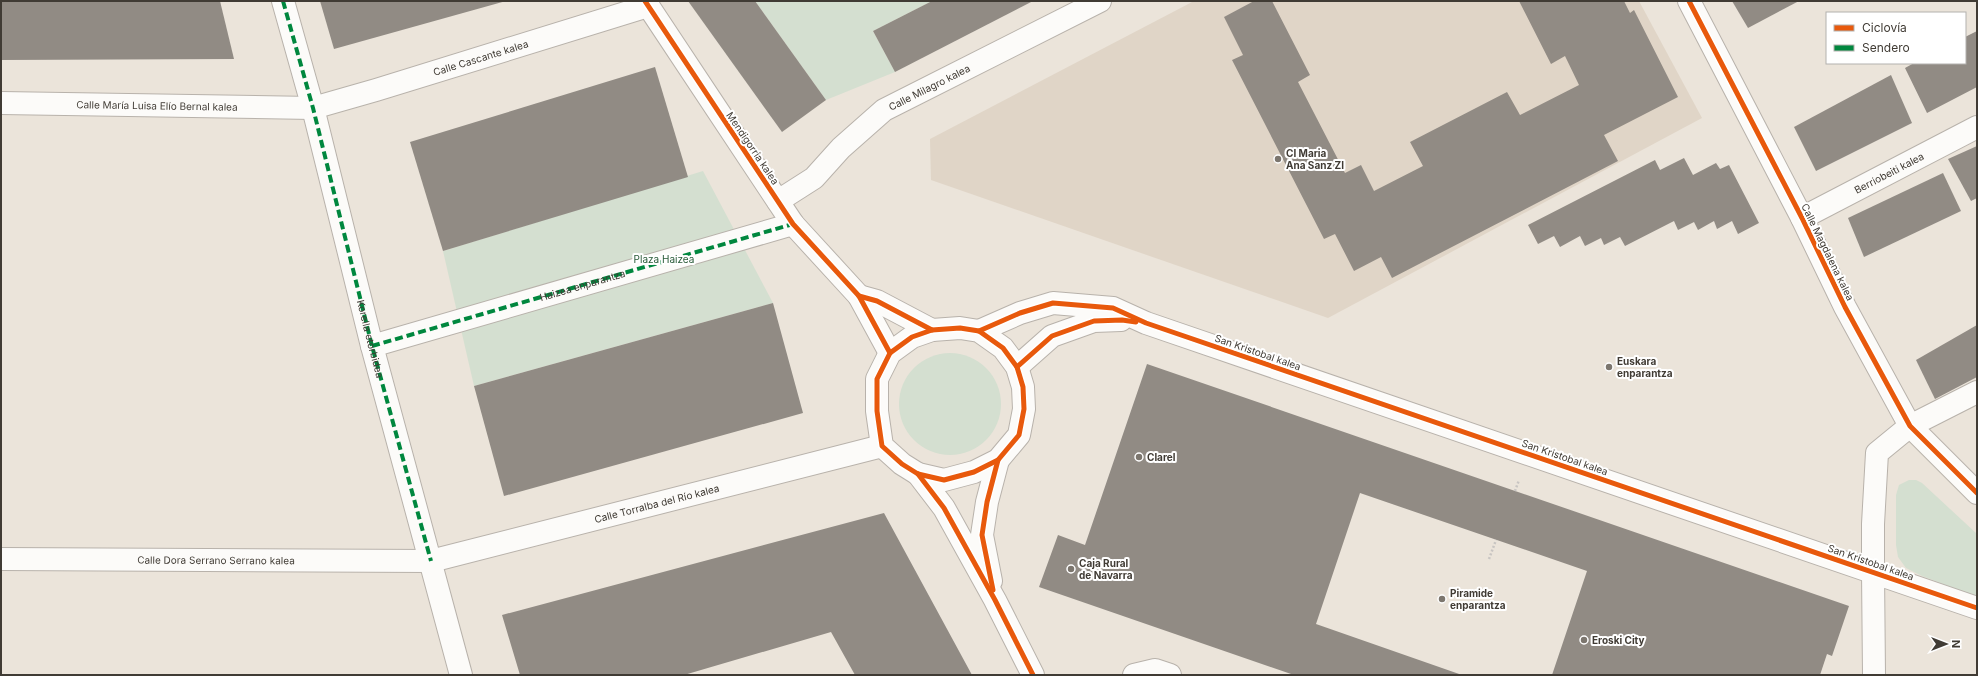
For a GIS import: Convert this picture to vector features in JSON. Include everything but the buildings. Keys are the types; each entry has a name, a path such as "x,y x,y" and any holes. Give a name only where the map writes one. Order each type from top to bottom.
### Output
{"street":[{"name":"Korella etorbidea","path":"283,1 313,108 372,346 462,675"},
{"name":"Calle Milagro kalea","path":"778,201 814,178 841,148 884,110 1100,1"},
{"name":"Calle Magdalena kalea","path":"1689,1 1802,218 1844,307 1910,426 1977,493"},
{"name":"Calle Cascante kalea","path":"313,108 376,90 647,3"},
{"name":"Mendigorria kalea","path":"647,3 793,224 859,296 890,353"},
{"name":"Calle María Luisa Elío Bernal kalea","path":"1,103 313,108"},
{"name":"Berriobeiti kalea","path":"1802,218 1977,127"},
{"name":"Haizea enparantza","path":"372,346 793,224"},
{"path":"859,296 877,301 932,330"},
{"name":"San Kristobal kalea","path":"979,331 1020,314 1053,303 1113,308 1146,323 1977,608"},
{"name":"San Kristobal kalea","path":"1017,367 1052,336 1094,321 1122,320 1146,323"},
{"path":"960,328 979,331 1003,348 1017,367 1023,387 1024,410 1019,435 998,460 974,472 944,480 918,474 902,464 882,446 877,411 877,379 890,353 912,337 932,330 960,328"},
{"path":"1874,675 1873,524 1877,453 1910,426 1977,392"},
{"name":"Calle Torralba del Río kalea","path":"430,561 882,446"},
{"path":"995,600 982,535 987,502 998,460"},
{"path":"918,474 944,508 995,600 1033,675"},
{"name":"Calle Dora Serrano Serrano kalea","path":"1,559 430,561"},
{"path":"1134,675 1154,670 1170,675"}],"path":[{"path":"1515,491 1519,480"},
{"path":"1489,559 1496,540"}],"shaded area":[{"name":"CI Maria Ana Sanz ZI","path":"1194,1 1639,1 1702,118 1328,318 931,180 930,139"}],"green space":[{"path":"755,1 932,1 873,31 895,72 826,100"},
{"name":"Plaza Haizea","path":"703,171 773,303 474,386 443,251"},
{"path":"950,353 970,357 978,361 986,368 993,376 997,384 1001,404 997,424 993,432 986,440 978,447 970,451 950,455 930,451 922,447 914,440 907,432 903,424 899,404 903,384 907,376 914,368 922,361 930,357"},
{"path":"1909,480 1916,480 1922,483 1977,534 1977,597 1922,576 1906,568 1898,557 1896,545 1896,495 1899,485"}],"marked path":[{"path":"283,1 313,108 372,346 431,561"},
{"path":"372,346 793,224"}],"cycle path":[{"path":"645,1 793,224 859,296 890,353"},
{"path":"1689,1 1802,218 1845,307 1910,426 1977,493"},
{"path":"859,296 877,301 932,330"},
{"path":"979,331 1020,313 1053,303 1113,308 1146,323 1977,608"},
{"path":"1017,367 1052,336 1094,321 1122,320 1136,322"},
{"path":"960,328 979,331 1003,348 1017,367 1023,387 1024,409 1019,435 998,460 974,472 944,480 918,474 902,464 882,446 877,411 877,379 890,353 912,337 932,330 960,328"},
{"path":"993,590 982,535 987,502 998,460"},
{"path":"918,474 944,508 995,600 1033,675"}],"place":[{"name":"CI Maria Ana Sanz ZI","path":"1278,159"},
{"name":"Euskara enparantza","path":"1609,367"},
{"name":"Clarel","path":"1139,457"},
{"name":"Caja Rural de Navarra","path":"1071,569"},
{"name":"Piramide enparantza","path":"1442,599"},
{"name":"Eroski City","path":"1584,640"}]}
